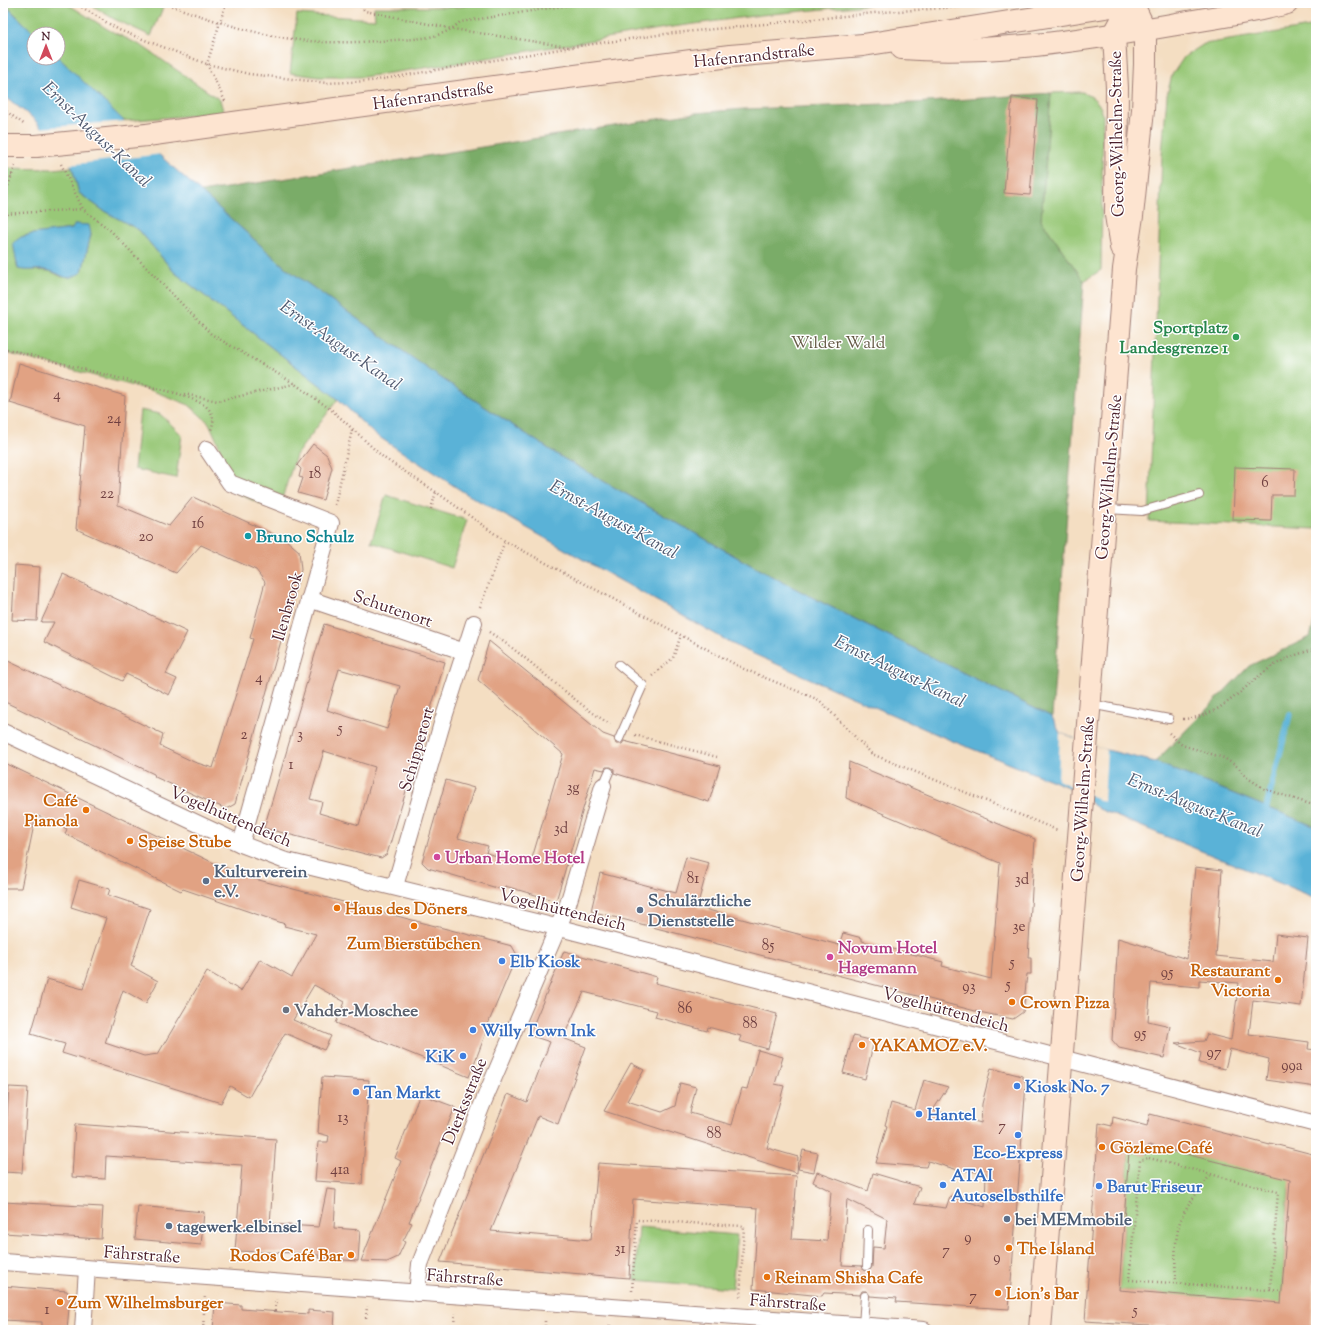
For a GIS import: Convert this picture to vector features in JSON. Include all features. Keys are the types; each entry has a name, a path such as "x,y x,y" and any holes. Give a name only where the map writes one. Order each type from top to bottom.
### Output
{"street":[{"name":"Georg-Wilhelm-Straße","path":"1040,1330 1084,792 1086,742 1124,269 1132,216 1143,110 1145,30 1131,3"},
{"name":"Georg-Wilhelm-Straße","path":"1124,269 1116,215 1117,88 1114,35 1131,3"},
{"name":"Hafenrandstraße","path":"3,146 36,146 147,135 730,56 863,45 1131,3"},
{"name":"Hafenrandstraße","path":"863,45 941,51 1075,40 1145,30 1264,9 1287,3"},
{"path":"207,449 230,483 331,523"},
{"name":"Ilenbrook","path":"241,844 331,523"},
{"name":"Schutenort","path":"309,599 465,652"},
{"name":"Schipperort","path":"395,886 474,624"},
{"name":"Vogelhüttendeich","path":"3,732 241,844 283,860 395,886 556,927 1316,1124"},
{"name":"Dierksstraße","path":"417,1293 423,1258 482,1104 556,927 568,904 606,779"},
{"name":"Fährstraße","path":"3,1262 631,1309 741,1324 863,1326 924,1330"},
{"path":"83,1330 87,1269"}],"lane":[{"path":"1105,509 1142,510 1199,495"},
{"path":"619,665 643,685 621,736"},
{"path":"1089,704 1168,720"},
{"path":"867,1266 868,1230"},
{"path":"863,1326 865,1296"}],"path":[{"path":"75,3 119,30 207,64 257,75 327,83 371,81 572,47 665,34 876,13 964,6"},
{"path":"164,3 220,23 300,40 352,43 414,39 445,34 460,22 583,3"},
{"path":"226,3 207,64 236,123"},
{"path":"358,3 365,11 453,29 572,47"},
{"path":"3,201 16,165"},
{"path":"3,174 12,175"},
{"path":"3,214 83,208 111,231 211,334 295,384 332,411 384,458 436,492 505,541 744,669 819,700 872,754 1057,830"},
{"path":"3,348 180,394 218,401 295,384"},
{"path":"180,394 203,404 213,419 207,449"},
{"path":"331,523 352,430"},
{"path":"431,509 436,492"},
{"path":"505,541 474,624 507,643 587,710 621,736 717,757"},
{"path":"643,685 673,658 681,635"},
{"path":"1168,720 1193,719 1210,714 1225,705 1274,665 1316,648"},
{"path":"1168,732 1182,745 1224,758 1238,767 1246,777 1264,789 1316,806"},
{"path":"1270,1290 1278,1192 1149,1158 1140,1160 1129,1280 1282,1291"},
{"path":"1176,1283 1175,1263 1177,1235 1182,1217 1210,1175"},
{"path":"631,1309 637,1220 744,1226 740,1290 741,1324"},
{"path":"203,1330 206,1277"}],"green space":[{"path":"4,3 66,3 109,30 142,46 220,100 224,113 123,121 66,65 66,26 27,26"},
{"path":"88,3 165,3 151,36 114,19"},
{"path":"479,3 888,3 761,15 665,28 464,62 363,77 319,77 290,73 297,14 375,19 374,7 458,7"},
{"name":"Sportplatz Landesgrenze 1","path":"1316,26 1316,529 1149,521 1162,153 1167,95 1172,75 1184,57 1204,44"},
{"path":"1082,92 1090,96 1099,104 1103,116 1101,270 1084,281 1041,220 1051,93"},
{"name":"Wilder Wald","path":"1051,93 1041,220 1084,281 1052,717 756,568 561,457 438,376 287,269 201,192 695,113 744,109 914,103"},
{"path":"72,167 79,193 104,211 139,230 174,272 338,399 296,455 278,511 231,491 218,443 209,423 189,405 153,391 3,352 3,168 53,169","holes":["72,229 91,234 82,272 62,277 50,271 18,269 16,260 21,237 32,234"]},
{"path":"140,410 160,414 182,435 176,478 134,469"},
{"path":"386,495 467,520 452,568 371,542"},
{"path":"1316,616 1316,827 1155,762 1249,666 1310,637"},
{"path":"1149,1145 1300,1180 1289,1186 1282,1294 1285,1304 1119,1290 1129,1151 1146,1155"},
{"path":"639,1227 737,1235 732,1288 635,1280"}],"water":[{"name":"Ernst-August-Kanal","path":"3,3 27,26 26,66 66,66 66,65 155,151 287,269 438,376 561,457 756,568 1052,717 1060,733 1103,749 1155,762 1316,827 1316,898 1099,809 1068,787 950,740 740,648 465,493 373,433 338,399 174,272 139,230 104,211 79,193 72,167 34,119 3,95"},
{"path":"75,224 89,225 91,234 82,272 68,278 46,270 18,269 13,243 21,237 32,234 72,229"}],"pier":[{"path":"126,121 162,154 68,165 39,128"},
{"path":"1060,733 1107,750 1104,802 1058,780"}],"building":[{"path":"1012,97 1038,100 1030,195 1004,193"},
{"path":"19,363 125,396 118,505 169,526 193,497 286,540 299,551 301,570 235,804 226,809 155,777 154,774 3,701 3,672 8,661 163,734 160,746 194,762 213,768 253,639 250,638 265,582 256,570 201,545 176,573 76,529 85,426 10,403"},
{"path":"313,444 327,455 332,468 323,500 298,493 303,478 299,477 301,469 297,465"},
{"path":"1235,467 1295,469 1294,495 1272,495 1271,521 1233,520"},
{"path":"15,565 40,567 37,621 12,620"},
{"path":"63,574 187,632 166,674 177,679 169,695 126,674 122,681 44,642 54,622 41,622"},
{"path":"324,624 445,662 387,854 381,858 264,828","holes":["339,669 400,686 387,729 327,710","324,751 375,767 359,825 319,813 322,802 310,799"]},
{"path":"489,641 603,734 614,738 616,744 622,744 624,741 720,766 709,802 614,773 614,769 611,767 606,767 604,770 595,768 556,901 505,886 504,890 428,868 422,862 446,780 474,788 458,838 488,846 486,853 530,865 563,754 478,680"},
{"path":"3,762 218,865 255,879 512,946 517,955 488,1024 489,1025 469,1077 336,1023 345,1002 314,985 293,1020 331,1036 324,1050 285,1033 249,1097 230,1086 221,1103 62,1053 65,1044 31,1034 47,979 83,989 106,918 71,907 79,880 110,889 108,895 150,909 131,966 158,981 146,1003 123,990 105,1043 144,1056 158,1054 207,971 241,991 260,959 292,977 316,934 284,926 285,924 183,889 181,891 65,834 67,829 36,815 21,888 3,888"},
{"path":"849,762 1035,839 1028,958 1031,958 1031,974 1027,974 1023,1012 1013,1019 979,1012 591,911 600,873 676,893 686,857 709,863 697,907 839,945 843,933 862,938 862,941 943,962 942,966 991,979 1000,863 846,798"},
{"path":"1195,867 1222,870 1216,956 1273,962 1276,934 1308,938 1301,1006 1253,1000 1249,1034 1309,1042 1308,1049 1316,1050 1316,1087 1266,1080 1269,1059 1230,1049 1225,1069 1199,1063 1201,1053 1175,1043 1204,1041 1207,1034 1231,1040 1239,983 1199,980 1199,987 1151,983 1148,1021 1170,1026 1164,1058 1119,1048 1112,1040 1118,938 1187,959"},
{"path":"564,951 657,977 655,983 777,1014 768,1049 739,1041 741,1036 708,1027 707,1031 655,1017 657,1011 584,992 563,1038 586,1047 558,1124 538,1116 491,1231 591,1240 598,1163 797,1176 792,1239 827,1241 831,1191 813,1182 817,1172 868,1191 873,1173 920,1187 914,1204 946,1208 950,1196 985,1207 986,1173 958,1170 928,1161 926,1167 876,1163 887,1126 885,1125 891,1103 915,1110 924,1080 948,1087 933,1110 981,1123 982,1104 991,1068 1022,1076 1026,1083 1009,1309 896,1302 897,1298 870,1296 866,1291 862,1291 860,1295 824,1293 822,1296 753,1289 758,1208 633,1199 629,1278 440,1262 508,1094 527,1102 550,1042 529,1035","holes":["847,1199 887,1219 884,1248 873,1247 872,1267 869,1271 864,1270 862,1266 842,1265"]},
{"path":"853,1036 874,1041 865,1079 843,1073"},
{"path":"758,1050 783,1057 775,1084 784,1086 767,1148 798,1157 797,1173 604,1111 631,1063 644,1070 627,1101 662,1112 675,1106 680,1083 696,1087 690,1113 732,1125 742,1088 747,1089"},
{"path":"322,1077 369,1080 362,1184 315,1181 318,1142 328,1142 329,1136 318,1133"},
{"path":"9,1087 28,1088 22,1173 3,1172"},
{"path":"420,1094 455,1107 409,1222 412,1223 403,1241 405,1242 398,1257 387,1262 361,1261 401,1161 395,1158"},
{"path":"1150,1114 1270,1145 1270,1143 1316,1155 1316,1250 1311,1330 1226,1330 1085,1321 1099,1123 1112,1126 1113,1117 1147,1126","holes":["1149,1145 1290,1180 1281,1303 1119,1290 1129,1151 1146,1155"]},
{"path":"75,1124 276,1139 270,1224 319,1227 327,1189 336,1190 334,1228 360,1230 358,1261 318,1258 319,1255 297,1253 235,1251 242,1165 106,1156 105,1179 72,1177"},
{"path":"803,1150 818,1153 814,1172 798,1169"},
{"path":"3,1202 103,1207 101,1239 3,1233"},
{"name":"tagewerk.elbinsel","path":"138,1206 204,1212 201,1245 135,1239"},
{"path":"3,1286 67,1291 70,1297 67,1330 42,1330 42,1322 3,1320"},
{"path":"215,1303 241,1305 241,1309 280,1312 308,1314 308,1310 335,1312 334,1330 213,1330"}],"waterway":[{"name":"Ernst-August-Kanal","path":"1265,813 1290,714"}],"place":[{"name":"Sportplatz Landesgrenze 1","path":"1236,337"},
{"name":"Bruno Schulz","path":"248,536"},
{"name":"Café Pianola","path":"86,810"},
{"name":"Speise Stube","path":"130,841"},
{"name":"Urban Home Hotel","path":"437,857"},
{"name":"Kulturverein e.V.","path":"206,881"},
{"name":"Haus des Döners","path":"337,908"},
{"name":"Schulärztliche Dienststelle","path":"640,910"},
{"name":"Zum Bierstübchen","path":"414,926"},
{"name":"Novum Hotel Hagemann","path":"830,957"},
{"name":"Elb Kiosk","path":"502,961"},
{"name":"Restaurant Victoria","path":"1278,980"},
{"name":"Crown Pizza","path":"1012,1002"},
{"name":"Vahder-Moschee","path":"286,1010"},
{"name":"Willy Town Ink","path":"473,1030"},
{"name":"YAKAMOZ e.V.","path":"862,1045"},
{"name":"KiK","path":"463,1056"},
{"name":"Kiosk No. 7","path":"1017,1086"},
{"name":"Tan Markt","path":"356,1092"},
{"name":"Hantel","path":"919,1114"},
{"name":"Eco-Express","path":"1018,1135"},
{"name":"Gözleme Café","path":"1102,1147"},
{"name":"ATAI Autoselbsthilfe","path":"943,1185"},
{"name":"Barut Friseur","path":"1099,1186"},
{"name":"bei MEMmobile","path":"1007,1219"},
{"name":"tagewerk.elbinsel","path":"169,1226"},
{"name":"The Island","path":"1009,1248"},
{"name":"Rodos Café Bar","path":"351,1255"},
{"name":"Reinam Shisha Cafe","path":"767,1277"},
{"name":"Lion's Bar","path":"998,1293"},
{"name":"Zum Wilhelmsburger","path":"60,1302"}]}
